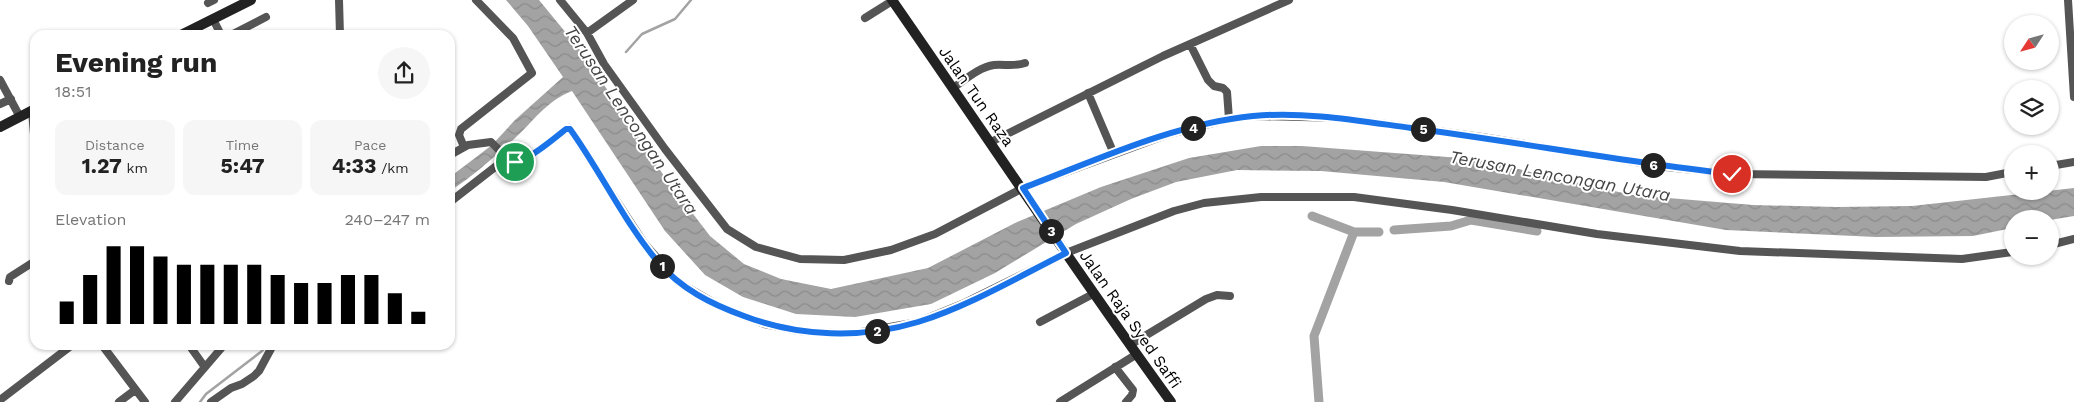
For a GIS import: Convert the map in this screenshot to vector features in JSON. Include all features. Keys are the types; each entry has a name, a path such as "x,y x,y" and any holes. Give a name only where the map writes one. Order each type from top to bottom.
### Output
{"main road":[{"name":"Jalan Tun Raza","path":"892,0 1037,209"},
{"path":"190,30 246,1"},
{"path":"0,127 30,112"},
{"name":"Jalan Raja Syed Saffi","path":"1037,209 1093,294 1171,402"}],"street":[{"path":"338,0 340,30"},
{"path":"464,147 459,135 461,129 532,73 513,38 476,0"},
{"path":"560,0 587,32 604,64 720,220 735,235 770,252 786,257 818,261 856,259 883,252 934,234 1023,188 1114,154 1169,134 1230,119 1255,116 1341,118 1482,137 1666,167 1732,174 1986,177 2004,174"},
{"path":"587,32 633,0"},
{"path":"865,18 892,0"},
{"path":"991,142 1190,44 1289,0"},
{"path":"2068,0 2074,97"},
{"path":"240,30 266,16"},
{"path":"213,19 218,30"},
{"path":"1190,44 1208,80 1214,86 1223,88 1227,92 1230,119"},
{"path":"953,88 978,71 992,65 1016,66 1025,63"},
{"path":"0,80 20,117"},
{"path":"1088,94 1114,154"},
{"path":"0,104 11,99"},
{"path":"455,152 475,143 494,143 508,159 523,161 566,129 570,129 658,262 678,282 723,308 764,324 799,331 850,334 918,322 962,304 1065,251 1174,211 1196,205 1236,199 1288,196 1354,197 1597,234 1740,251 1962,259 2004,253"},
{"path":"455,199 468,190 486,172 508,159"},
{"path":"2059,164 2074,162"},
{"path":"2059,242 2074,239"},
{"path":"9,281 10,277 30,265"},
{"path":"1040,322 1093,294"},
{"path":"1130,345 1200,302 1216,295 1230,296"},
{"path":"0,400 65,350"},
{"path":"106,350 144,402"},
{"path":"192,350 204,366"},
{"path":"175,402 219,350"},
{"path":"211,402 231,388 242,384 254,376 270,350"},
{"path":"1060,402 1137,354"},
{"path":"1115,367 1133,390 1132,395 1126,402"},
{"path":"119,402 135,390"}],"water":[{"path":"506,0 539,0 585,56 664,176 710,236 744,264 781,279 831,289 928,268 1015,223 1101,187 1189,158 1261,146 1302,146 1474,159 1632,195 1753,205 1912,206 2004,196 2004,200 2059,200 2059,190 2074,188 2074,216 2059,218 2059,210 2004,210 2004,230 1973,236 1876,237 1726,230 1444,182 1321,171 1237,170 1176,182 1131,199 1076,224 995,273 931,304 855,317 796,314 743,297 705,275 665,231 572,91 547,106 498,153 455,187 455,173 492,145 515,120 563,77 528,26"}],"waterway":[{"path":"626,52 642,34 675,19 691,0"},
{"path":"1312,216 1354,232"},
{"path":"1394,230 1451,226 1471,220 1537,231"},
{"path":"1319,402 1314,336 1354,232 1379,232"},
{"path":"200,402 206,394 263,350"}],"route":[{"path":"515,162 527,159 544,144 566,129 570,129 658,262 678,282 699,296 723,308 764,324 799,331 850,334 872,332 918,322 962,304 1066,253 1023,188 1169,134 1230,119 1255,116 1341,118 1595,154 1666,167 1732,174"}],"water label":[{"name":"Terusan Lencongan Utara","path":"631,120"},
{"name":"Terusan Lencongan Utara","path":"1560,176"}]}
